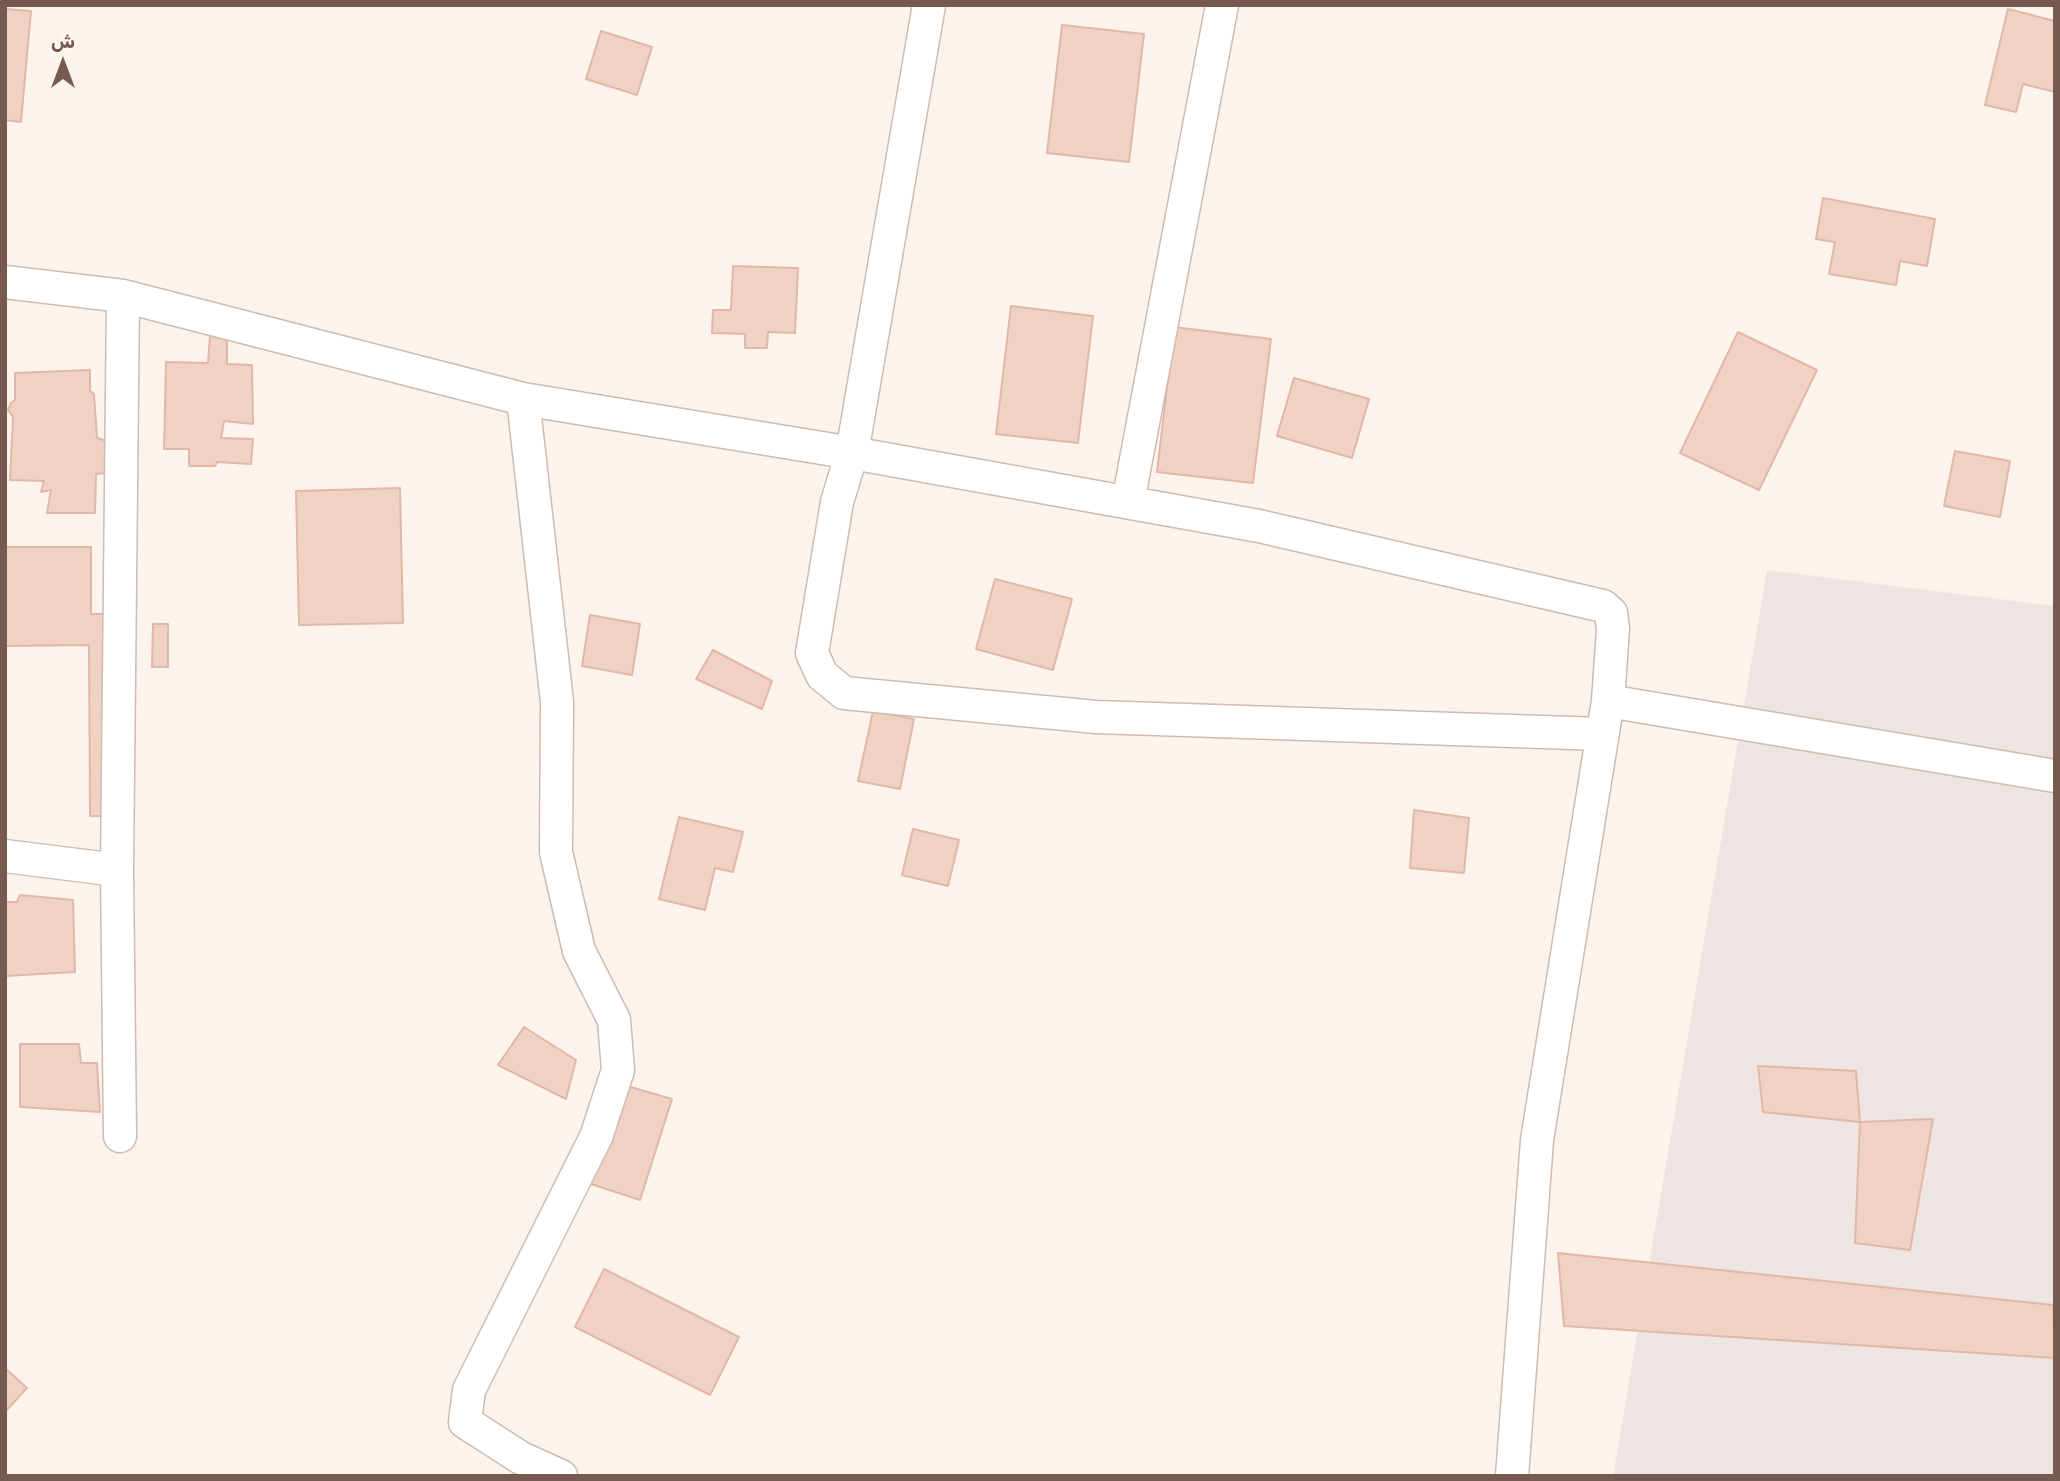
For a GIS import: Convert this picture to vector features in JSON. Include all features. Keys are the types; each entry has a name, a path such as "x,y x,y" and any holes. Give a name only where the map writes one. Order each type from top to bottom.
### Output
{"street":[{"path":"929,5 852,453 837,502 812,653 822,675 844,693 1096,717 1602,734"},
{"path":"1128,502 1222,5"},
{"path":"5,282 123,296 523,400 852,453 1259,526 1602,606 1611,613 1614,629 1608,701 1537,1140 1512,1476"},
{"path":"120,1136 117,870 123,296"},
{"path":"523,400 557,702 556,852 579,951 614,1020 618,1070 596,1137 469,1390 465,1422 521,1458 561,1476"},
{"path":"1608,701 2055,776"},
{"path":"5,856 117,870"}],"shaded area":[{"path":"1767,570 2055,606 2055,1476 1613,1476"}],"building":[{"path":"5,9 31,11 21,122 5,120"},
{"path":"2008,9 2055,21 2055,92 2023,84 2016,112 1985,105"},
{"path":"1062,25 1144,34 1129,162 1047,153"},
{"path":"601,31 652,47 637,95 586,79"},
{"path":"1823,198 1935,219 1927,266 1900,261 1896,285 1829,274 1835,242 1816,239"},
{"path":"733,266 798,268 795,333 768,332 767,348 745,348 745,334 712,333 713,310 731,310"},
{"path":"1011,306 1093,316 1078,443 996,434"},
{"path":"1174,327 1271,339 1253,483 1157,472"},
{"path":"1738,332 1817,370 1759,490 1680,453"},
{"path":"210,335 227,336 227,364 252,365 253,424 224,421 221,438 253,439 251,464 217,462 215,466 189,466 189,449 164,449 166,362 208,363"},
{"path":"90,370 90,391 94,394 97,438 107,441 108,473 96,474 95,513 47,513 51,490 41,492 44,481 10,480 13,417 8,410 15,400 15,373"},
{"path":"1294,378 1369,399 1352,458 1277,436"},
{"path":"1955,451 2010,461 2000,517 1944,506"},
{"path":"400,488 403,623 299,625 296,491"},
{"path":"5,547 91,547 91,614 108,614 109,816 90,816 89,645 5,646"},
{"path":"995,579 1072,599 1053,670 976,649"},
{"path":"590,615 640,624 632,675 582,666"},
{"path":"153,624 168,624 168,667 152,667"},
{"path":"713,650 772,681 762,709 696,679"},
{"path":"873,711 914,719 900,789 858,781"},
{"path":"1414,810 1469,818 1464,873 1410,868"},
{"path":"679,817 743,832 733,872 715,868 705,910 659,899"},
{"path":"913,829 959,840 948,886 902,875"},
{"path":"20,895 73,900 75,972 5,976 5,902 17,902"},
{"path":"524,1027 576,1060 566,1099 498,1065"},
{"path":"20,1044 79,1044 81,1063 97,1063 100,1112 20,1107"},
{"path":"1758,1066 1856,1071 1860,1122 1763,1112"},
{"path":"627,1086 672,1099 640,1200 591,1184"},
{"path":"1933,1119 1910,1250 1855,1243 1860,1122"},
{"path":"1558,1253 2053,1305 2055,1358 1564,1326"},
{"path":"604,1269 739,1337 710,1395 575,1327"},
{"path":"5,1368 27,1388 5,1412"}]}
